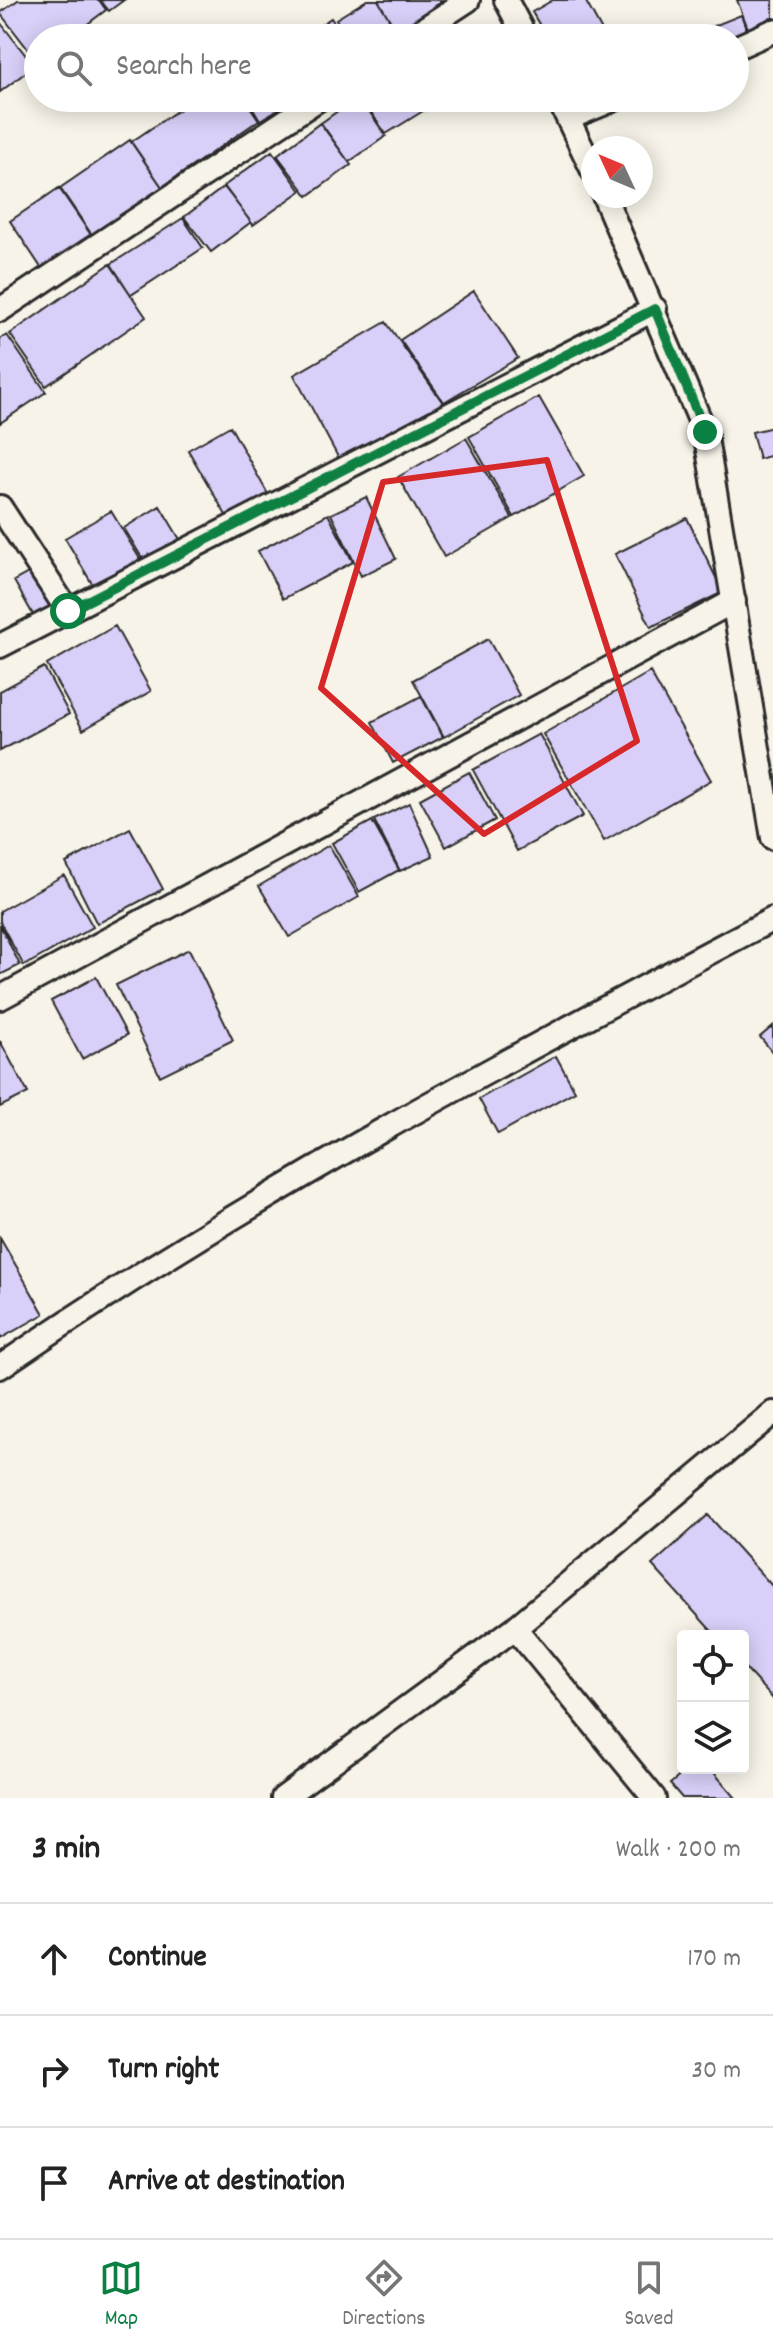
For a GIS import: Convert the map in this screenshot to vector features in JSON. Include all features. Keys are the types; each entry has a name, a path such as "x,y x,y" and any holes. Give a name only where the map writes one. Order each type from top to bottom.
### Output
{"street":[{"path":"431,24 468,0"},
{"path":"506,0 519,24"},
{"path":"749,42 773,31"},
{"path":"0,310 299,112"},
{"path":"566,112 581,144"},
{"path":"569,118 583,112"},
{"path":"609,208 705,432 773,838"},
{"path":"0,646 655,309"},
{"path":"0,507 68,611"},
{"path":"0,998 734,601"},
{"path":"0,1367 121,1284 468,1080 773,919"},
{"path":"283,1798 515,1628 773,1413"},
{"path":"515,1628 654,1798"}],"highlighted area":[{"path":"547,460 637,741 484,834 321,688 383,482"}],"building":[{"path":"18,0 99,0 106,10 88,24 24,24 24,44 0,13"},
{"path":"100,0 124,0 109,11"},
{"path":"367,0 378,0 392,24 339,24 336,19"},
{"path":"378,0 454,0 414,24 392,24"},
{"path":"553,0 585,0 598,24 539,24 532,12"},
{"path":"737,0 773,0 773,28 751,36 749,24"},
{"path":"741,15 745,24 718,24"},
{"path":"0,22 24,53 24,74 0,92"},
{"path":"175,112 254,112 259,120 162,187 131,142"},
{"path":"255,112 273,112 260,120"},
{"path":"336,112 370,112 386,136 349,162 321,123"},
{"path":"371,112 421,112 386,134"},
{"path":"320,123 351,165 308,196 277,155"},
{"path":"130,140 162,187 92,235 60,188"},
{"path":"272,151 301,191 253,225 224,186"},
{"path":"224,187 251,222 211,252 184,217"},
{"path":"59,188 91,235 42,269 10,221"},
{"path":"183,218 203,248 131,295 111,264"},
{"path":"110,264 146,317 46,386 10,334"},
{"path":"474,291 518,358 444,402 400,340"},
{"path":"386,322 443,403 339,459 294,375"},
{"path":"7,335 46,392 0,423 0,339"},
{"path":"539,397 584,476 514,517 469,437"},
{"path":"230,426 268,494 227,517 188,450"},
{"path":"773,427 773,455 759,459 752,432"},
{"path":"466,438 512,518 444,557 398,477"},
{"path":"366,497 396,559 361,576 331,514"},
{"path":"160,506 181,541 145,563 124,528"},
{"path":"111,511 143,564 97,592 65,538"},
{"path":"328,514 353,562 283,599 258,551"},
{"path":"687,518 723,592 651,627 615,554"},
{"path":"39,567 60,606 36,620 14,581"},
{"path":"115,626 151,691 83,730 47,665"},
{"path":"488,639 519,695 444,737 413,680"},
{"path":"44,667 69,714 0,751 0,691"},
{"path":"650,672 711,780 604,841 543,734"},
{"path":"421,696 443,737 393,763 372,722"},
{"path":"539,734 583,816 517,851 473,770"},
{"path":"469,772 495,820 446,847 420,799"},
{"path":"409,803 433,856 400,871 374,820"},
{"path":"372,821 399,870 359,892 332,843"},
{"path":"130,828 163,889 97,924 66,863"},
{"path":"329,845 359,897 289,937 259,886"},
{"path":"64,875 93,927 24,966 0,922 0,911"},
{"path":"0,925 20,965 0,975"},
{"path":"189,949 233,1040 160,1076 116,985"},
{"path":"96,977 127,1035 82,1059 51,1001"},
{"path":"773,1026 773,1053 760,1037"},
{"path":"0,1041 28,1093 0,1107"},
{"path":"556,1056 575,1091 498,1134 479,1099"},
{"path":"0,1238 44,1314 0,1339"},
{"path":"708,1515 773,1587 773,1699 749,1673 749,1630 711,1630 652,1565"},
{"path":"682,1774 715,1774 736,1798 682,1798 670,1784"}],"route":[{"path":"68,611 655,309 705,432"}]}
